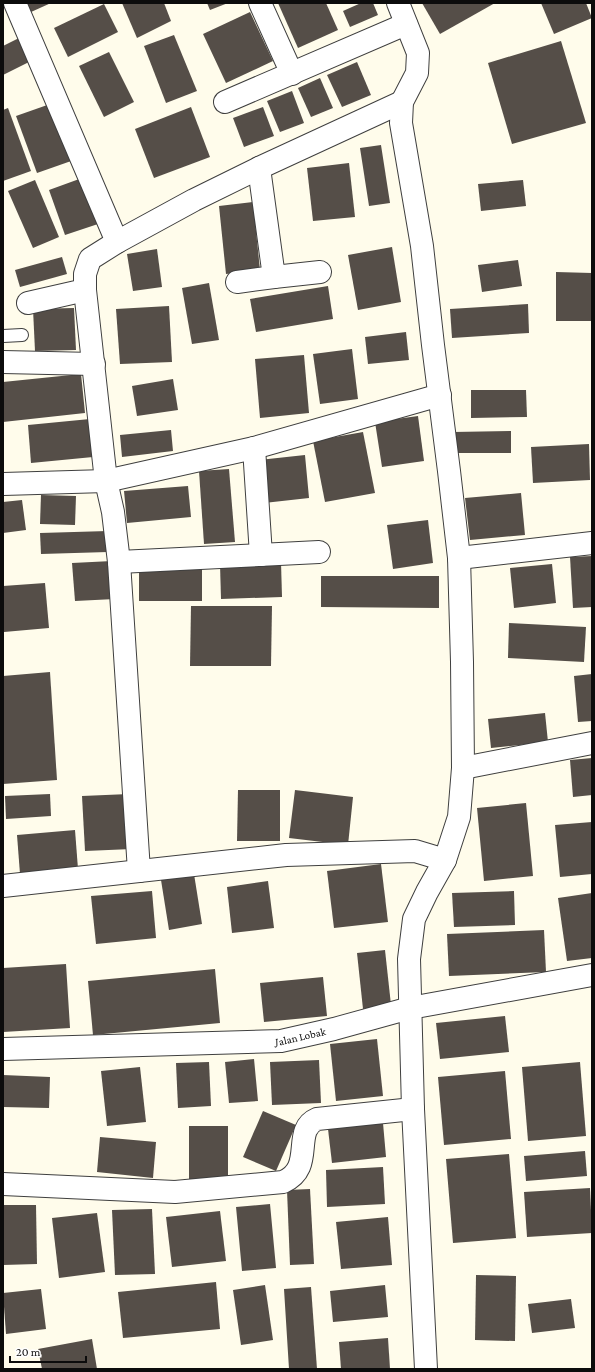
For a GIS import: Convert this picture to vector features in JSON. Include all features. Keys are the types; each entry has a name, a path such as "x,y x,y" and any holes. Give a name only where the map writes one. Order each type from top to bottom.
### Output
{"street":[{"path":"15,3 117,242"},
{"path":"260,3 292,74"},
{"path":"398,3 418,53 417,73 402,102 401,123 422,246 459,558 462,662 463,768 459,817 445,860 414,919 409,959 413,1109 426,1369"},
{"path":"225,102 406,24"},
{"path":"139,871 119,562 113,512 106,481 86,290 85,274 90,259 117,242 194,200 259,168 402,102"},
{"path":"259,168 274,277"},
{"path":"237,282 320,272"},
{"path":"28,303 86,290"},
{"path":"3,362 94,364"},
{"path":"3,484 106,481 254,448 440,395"},
{"path":"254,448 261,555"},
{"path":"459,558 592,543"},
{"path":"119,562 319,552"},
{"path":"463,768 592,743"},
{"path":"3,886 294,855 415,851 445,860"},
{"name":"Jalan Lobak","path":"3,1049 281,1041 334,1029 410,1008 592,975"},
{"path":"3,1184 175,1192 283,1182 293,1177 300,1168 306,1130 311,1121 317,1119 413,1109"}],"lane":[{"path":"3,336 22,335"}],"building":[{"path":"27,3 51,3 31,12"},
{"path":"122,3 164,3 171,21 137,38"},
{"path":"207,3 228,3 210,10"},
{"path":"278,3 326,3 338,30 298,48"},
{"path":"361,3 373,3 378,15 350,27 343,11"},
{"path":"422,3 495,3 440,34"},
{"path":"541,3 586,3 592,18 554,34"},
{"path":"104,4 118,32 68,57 54,28"},
{"path":"250,12 273,61 226,83 203,34"},
{"path":"174,35 197,91 166,103 144,46"},
{"path":"19,38 29,62 3,75 3,46"},
{"path":"561,41 586,123 512,144 488,63"},
{"path":"109,52 134,102 104,117 79,66"},
{"path":"357,62 371,95 342,107 327,75"},
{"path":"320,78 333,108 311,117 298,88"},
{"path":"292,91 304,123 280,132 267,101"},
{"path":"53,103 74,160 37,173 16,116"},
{"path":"191,107 210,157 154,178 135,129"},
{"path":"263,107 274,136 244,147 233,118"},
{"path":"8,108 31,171 3,181 3,110"},
{"path":"381,145 390,203 369,206 360,148"},
{"path":"349,163 355,217 313,221 307,168"},
{"path":"82,178 98,224 65,235 49,190"},
{"path":"35,180 59,237 33,248 8,191"},
{"path":"523,180 526,206 481,211 478,184"},
{"path":"253,202 260,270 226,274 219,206"},
{"path":"392,247 401,302 358,310 348,255"},
{"path":"157,249 162,287 133,291 127,254"},
{"path":"62,257 67,274 20,287 15,270"},
{"path":"518,260 522,286 482,292 478,265"},
{"path":"556,272 592,273 592,321 556,321"},
{"path":"209,283 219,340 192,344 182,288"},
{"path":"328,286 333,319 256,332 250,299"},
{"path":"528,304 529,333 452,338 450,309"},
{"path":"169,306 172,362 120,364 116,309"},
{"path":"74,308 76,350 35,351 33,309"},
{"path":"406,332 409,360 368,364 365,337"},
{"path":"352,349 358,399 320,404 313,354"},
{"path":"304,355 309,413 260,418 255,359"},
{"path":"81,374 85,413 3,422 3,382"},
{"path":"173,379 178,410 137,416 132,386"},
{"path":"471,390 526,390 527,417 471,418"},
{"path":"418,416 424,461 382,467 375,422"},
{"path":"90,419 93,457 31,463 28,425"},
{"path":"171,430 173,451 122,457 120,435"},
{"path":"511,431 511,453 454,453 453,432"},
{"path":"363,432 375,493 325,502 313,441"},
{"path":"589,444 590,480 533,483 531,447"},
{"path":"305,455 309,498 264,503 259,460"},
{"path":"229,469 235,542 204,544 199,471"},
{"path":"188,486 191,517 127,523 124,491"},
{"path":"521,493 525,535 470,540 465,498"},
{"path":"41,495 76,496 75,525 40,524"},
{"path":"22,500 26,530 3,533 3,502"},
{"path":"428,520 433,563 393,569 387,525"},
{"path":"108,531 108,552 41,554 40,533"},
{"path":"592,556 592,607 573,608 570,557"},
{"path":"112,561 115,599 75,601 72,563"},
{"path":"281,562 282,597 221,599 220,564"},
{"path":"139,563 202,563 202,601 139,601"},
{"path":"552,564 556,603 514,608 510,568"},
{"path":"321,576 439,576 439,608 321,607"},
{"path":"45,583 49,628 4,632 3,586"},
{"path":"191,606 272,606 271,666 190,666"},
{"path":"509,623 586,627 584,662 508,658"},
{"path":"50,672 57,780 3,784 3,676"},
{"path":"592,674 592,721 578,722 574,676"},
{"path":"545,713 548,742 491,748 488,719"},
{"path":"592,758 592,795 573,797 570,760"},
{"path":"238,790 280,790 280,841 237,841"},
{"path":"295,790 353,797 348,845 289,838"},
{"path":"50,794 51,816 6,819 5,796"},
{"path":"129,794 132,849 85,851 82,796"},
{"path":"526,803 533,876 484,881 477,808"},
{"path":"592,822 592,874 560,877 555,825"},
{"path":"75,830 78,869 20,874 17,835"},
{"path":"381,864 388,922 334,928 327,871"},
{"path":"194,874 202,924 169,930 161,880"},
{"path":"268,881 274,928 232,933 227,887"},
{"path":"152,891 156,938 96,944 91,896"},
{"path":"514,891 515,925 454,927 452,893"},
{"path":"592,893 592,958 567,961 558,898"},
{"path":"544,930 546,972 449,976 447,934"},
{"path":"385,950 391,1005 363,1009 357,953"},
{"path":"66,964 70,1028 3,1032 3,968"},
{"path":"215,969 220,1023 93,1035 88,981"},
{"path":"323,977 327,1016 264,1022 260,983"},
{"path":"505,1016 509,1052 440,1059 436,1023"},
{"path":"377,1039 383,1096 336,1101 330,1044"},
{"path":"254,1059 258,1101 229,1103 225,1062"},
{"path":"319,1060 321,1103 272,1105 270,1062"},
{"path":"209,1062 211,1106 178,1108 176,1063"},
{"path":"580,1062 586,1136 528,1141 522,1067"},
{"path":"140,1067 146,1122 107,1126 101,1071"},
{"path":"505,1071 511,1139 444,1145 438,1077"},
{"path":"3,1075 50,1077 49,1108 3,1107"},
{"path":"263,1111 296,1125 276,1171 243,1157"},
{"path":"383,1123 386,1157 332,1163 328,1129"},
{"path":"189,1126 228,1126 228,1181 189,1181"},
{"path":"100,1137 156,1142 153,1178 97,1172"},
{"path":"585,1151 587,1176 526,1181 524,1156"},
{"path":"509,1154 516,1238 453,1243 446,1159"},
{"path":"383,1167 385,1204 327,1207 326,1170"},
{"path":"590,1188 592,1233 527,1237 524,1192"},
{"path":"310,1189 314,1264 290,1265 287,1190"},
{"path":"270,1204 276,1268 242,1271 236,1207"},
{"path":"3,1205 36,1205 37,1264 3,1265"},
{"path":"152,1209 155,1274 115,1275 112,1210"},
{"path":"220,1211 226,1261 172,1267 166,1217"},
{"path":"97,1213 105,1272 59,1278 52,1218"},
{"path":"388,1217 392,1265 341,1269 336,1222"},
{"path":"476,1275 516,1276 515,1341 475,1340"},
{"path":"216,1282 220,1329 123,1338 118,1292"},
{"path":"265,1285 273,1340 241,1345 233,1290"},
{"path":"385,1285 388,1317 333,1322 330,1291"},
{"path":"311,1287 317,1369 289,1369 284,1289"},
{"path":"41,1289 46,1329 6,1334 3,1293"},
{"path":"571,1299 575,1328 532,1333 528,1304"},
{"path":"388,1338 390,1369 341,1369 339,1342"},
{"path":"92,1339 97,1369 42,1369 38,1349"}]}
